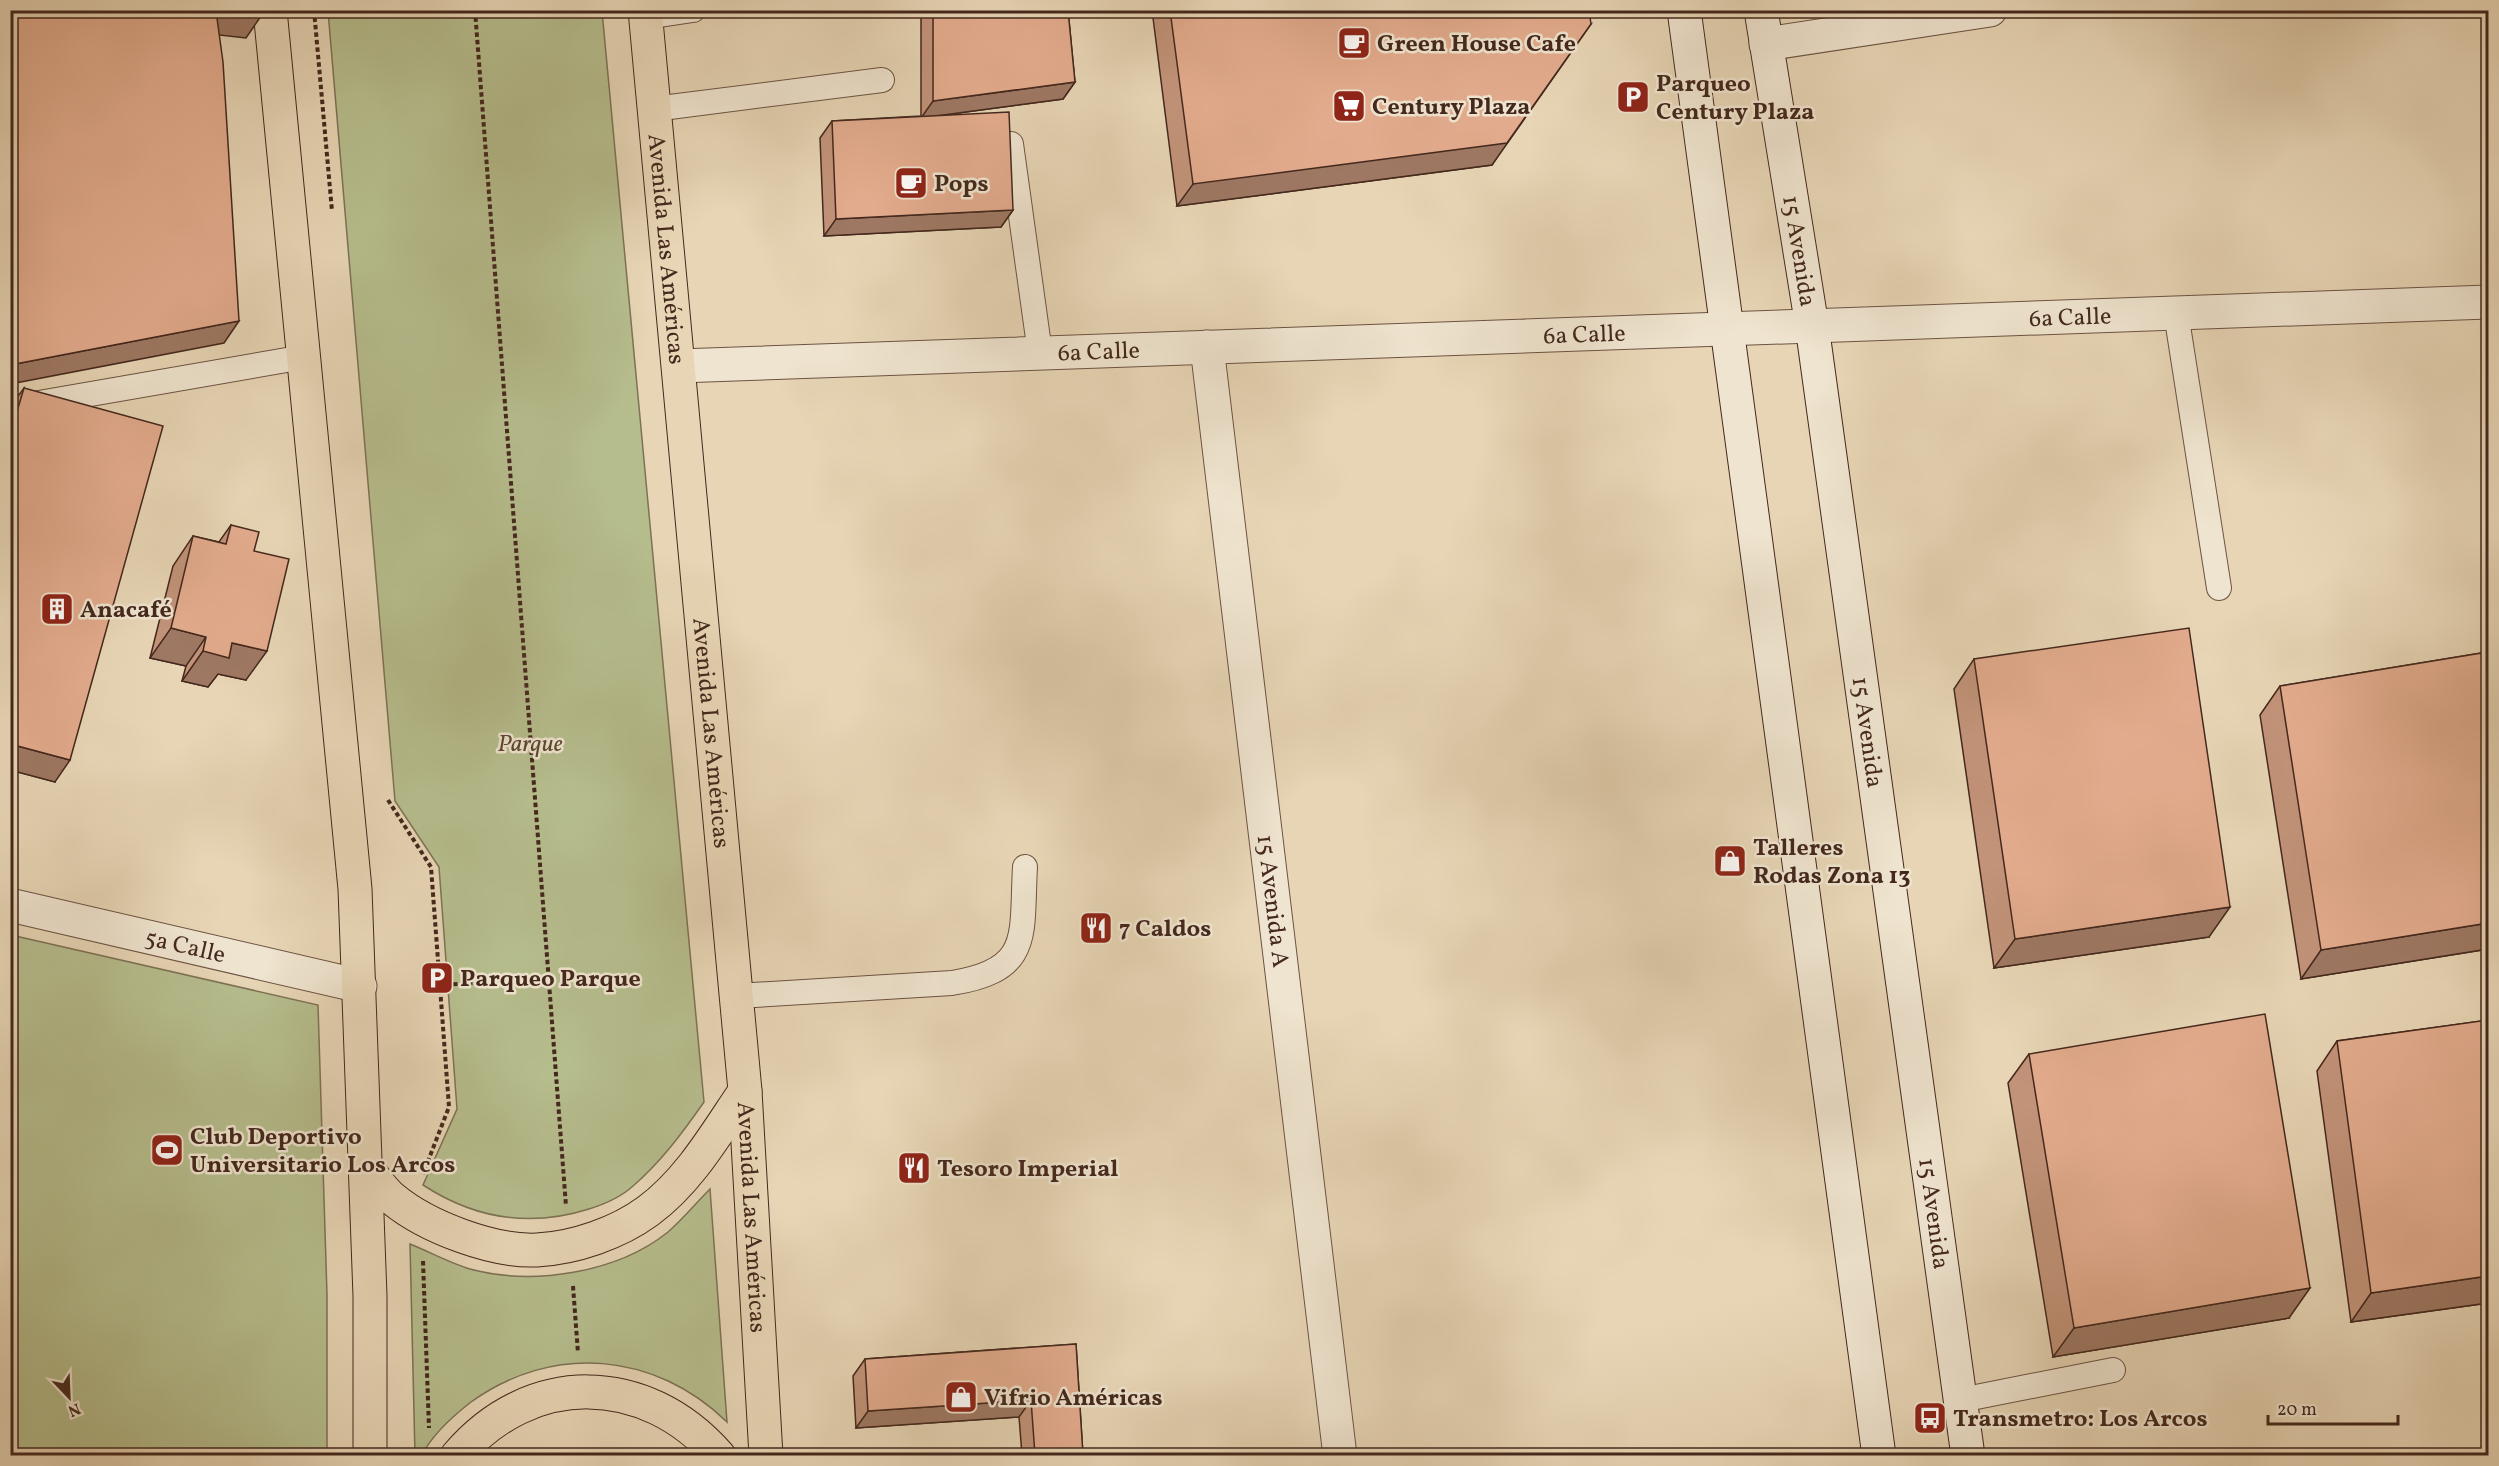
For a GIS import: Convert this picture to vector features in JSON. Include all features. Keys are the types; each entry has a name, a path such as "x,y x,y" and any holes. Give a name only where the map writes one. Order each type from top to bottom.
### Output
{"main road":[{"path":"270,10 355,889 370,1296 370,1455"},
{"name":"Avenida Las Américas","path":"645,14 745,1090 766,1454"},
{"path":"366,1168 391,1198 422,1219 478,1242 536,1250 569,1244 622,1227 650,1209 699,1160 745,1090"},
{"path":"457,1455 475,1434 506,1412 542,1397 581,1391 620,1394 657,1406 690,1427 719,1455"}],"street":[{"path":"1684,10 1879,1455"},
{"name":"15 Avenida","path":"1761,10 1812,326 1968,1455"},
{"path":"1766,44 1990,10"},
{"name":"6a Calle","path":"679,366 2488,302"},
{"name":"15 Avenida A","path":"1207,347 1340,1455"},
{"name":"5a Calle","path":"10,905 360,986"}],"lane":[{"path":"645,14 693,10"},
{"path":"654,109 882,80"},
{"path":"1011,144 1040,353"},
{"path":"2176,313 2220,588"},
{"path":"10,408 304,357"},
{"path":"737,996 952,982 996,972 1007,963 1020,943 1025,867"},
{"path":"1961,1400 2113,1370"}],"path":[{"path":"314,10 333,223"},
{"path":"475,10 581,1391"},
{"path":"386,797 431,867 448,1107 420,1183 429,1432"},
{"path":"438,985 549,979"}],"green space":[{"name":"Parque","path":"328,11 602,11 704,1102 662,1157 628,1190 607,1203 567,1215 524,1219 483,1213 462,1206 423,1185 457,1109 439,867 395,801"},
{"name":"Club Deportivo Universitario Los Arcos","path":"11,935 318,1005 327,1295 327,1455 11,1455"},
{"path":"710,1189 727,1422 699,1399 668,1381 636,1369 603,1364 569,1364 535,1370 503,1383 464,1407 437,1433 422,1455 415,1455 410,1244 462,1267 495,1274 547,1276 574,1272 600,1266 647,1246 674,1227"}],"building":[{"path":"10,10 261,10 261,16 216,11 223,62 239,321 10,365"},
{"path":"933,10 1068,10 1075,82 933,101"},
{"name":"Century Plaza","path":"1170,10 1589,10 1591,24 1507,143 1193,184"},
{"name":"Pops","path":"1009,112 1013,210 836,219 832,121"},
{"name":"Anacafé","path":"24,388 163,426 70,760 10,744 10,435"},
{"path":"231,525 259,532 254,551 289,559 267,651 232,643 229,658 203,651 206,637 171,628 193,536 226,544"},
{"path":"2189,628 2230,907 2015,939 1974,659"},
{"path":"2488,652 2488,923 2321,950 2280,686"},
{"path":"2265,1014 2310,1288 2074,1328 2029,1054"},
{"path":"2488,1020 2488,1276 2371,1293 2337,1041"},
{"name":"Vifrio Américas","path":"1076,1344 1083,1455 1035,1455 1031,1400 868,1411 865,1359"}],"place":[{"name":"Green House Cafe","path":"1354,43"},
{"name":"Parqueo Century Plaza","path":"1633,97"},
{"name":"Century Plaza","path":"1349,106"},
{"name":"Pops","path":"911,183"},
{"name":"Anacafé","path":"57,609"},
{"name":"Talleres Rodas Zona 13","path":"1730,861"},
{"name":"7 Caldos","path":"1096,928"},
{"name":"Parqueo Parque","path":"437,978"},
{"name":"Club Deportivo Universitario Los Arcos","path":"167,1150"},
{"name":"Tesoro Imperial","path":"914,1168"},
{"name":"Vifrio Américas","path":"961,1397"},
{"name":"Transmetro: Los Arcos","path":"1930,1418"}]}
